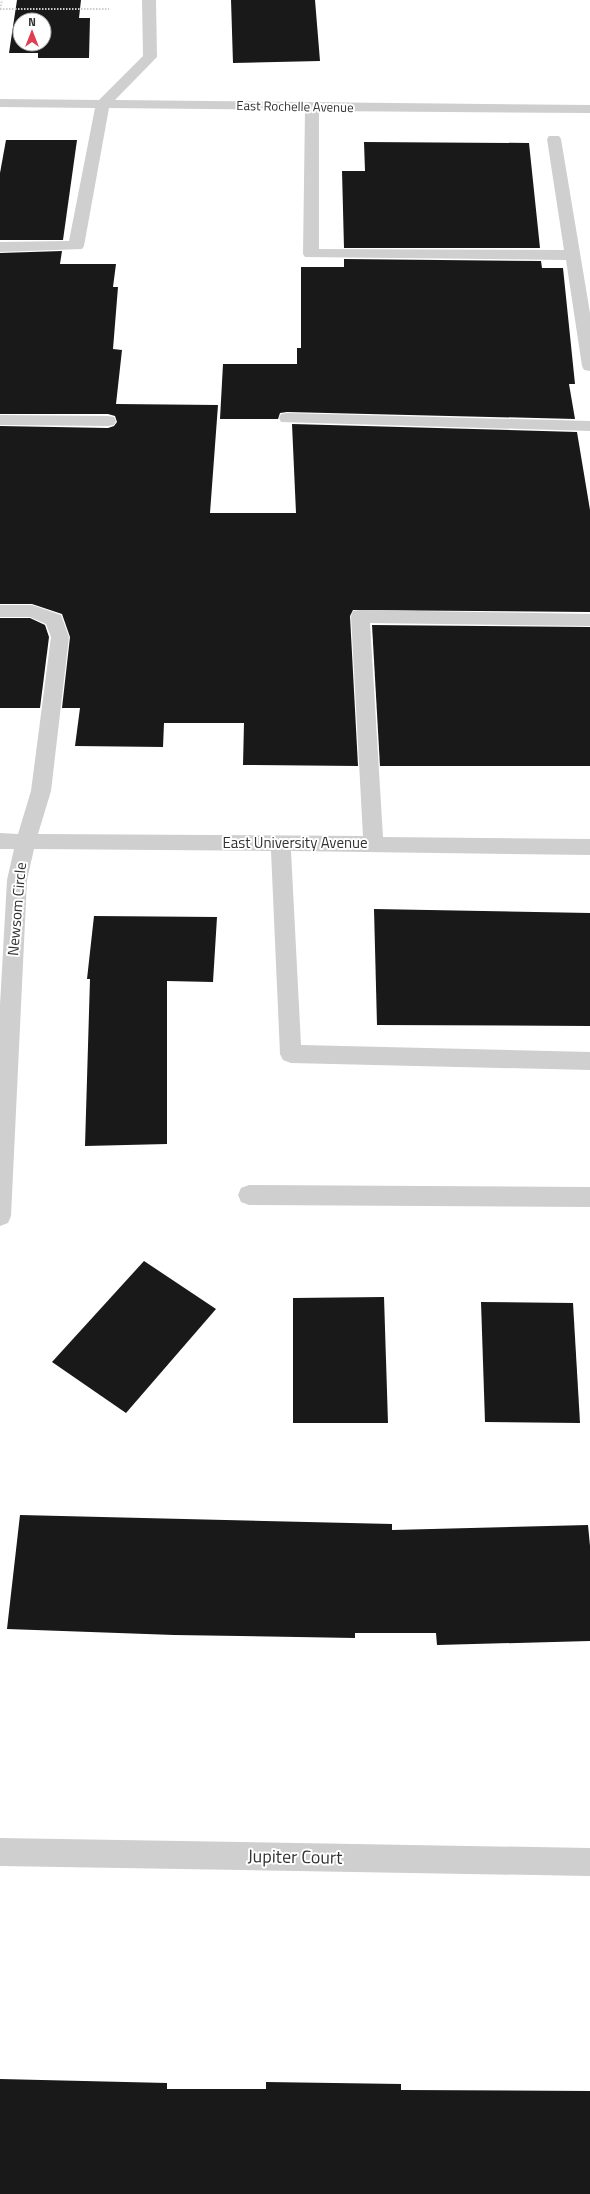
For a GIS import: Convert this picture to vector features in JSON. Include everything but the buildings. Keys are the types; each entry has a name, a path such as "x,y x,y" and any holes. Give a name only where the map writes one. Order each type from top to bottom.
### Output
{"street":[{"path":"0,247 76,246 103,104 150,57 149,0"},
{"name":"East Rochelle Avenue","path":"0,103 590,109"},
{"path":"312,106 311,254 573,255"},
{"path":"554,139 590,366"},
{"path":"288,418 590,426"},
{"path":"0,420 108,421"},
{"name":"Newsom Circle","path":"0,611 32,611 54,620 60,637 41,791 25,842 17,880 0,1216"},
{"path":"373,843 360,616 590,620"},
{"name":"East University Avenue","path":"0,841 281,845 373,843 590,847"},
{"path":"281,845 291,1054 590,1061"},
{"path":"249,1195 590,1197"},
{"name":"Jupiter Court","path":"0,1852 590,1862"}],"path":[{"path":"2,0 0,9 109,10"}]}
